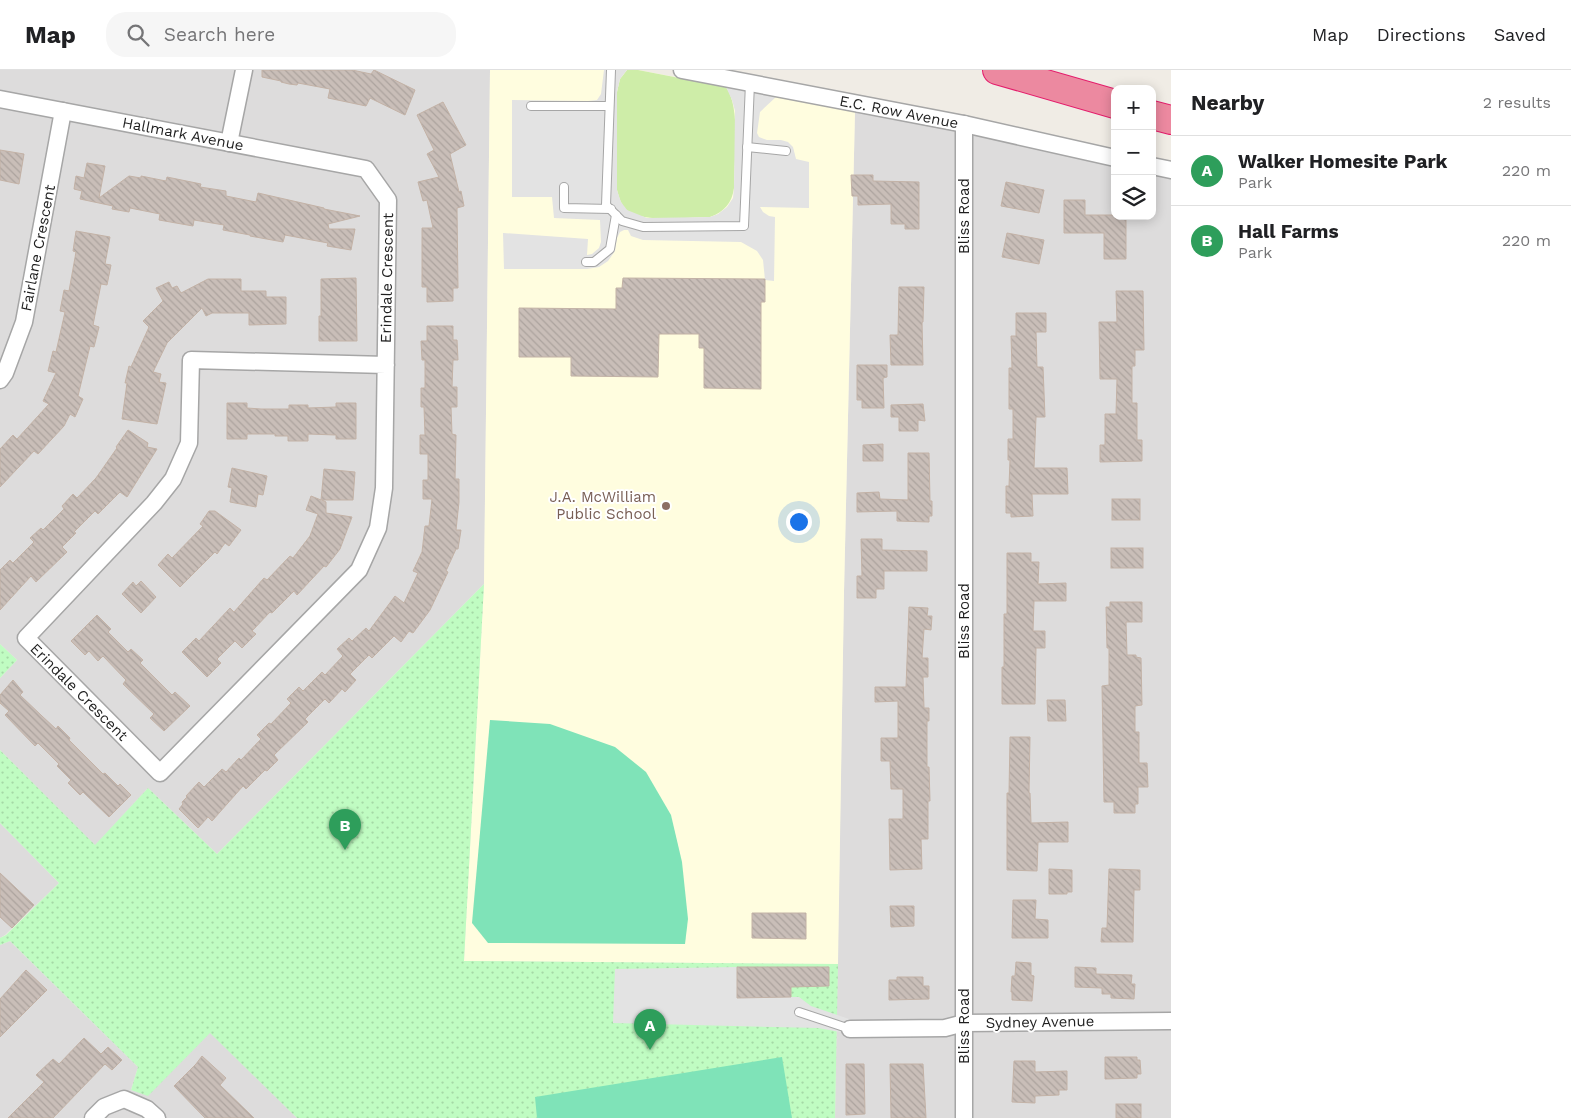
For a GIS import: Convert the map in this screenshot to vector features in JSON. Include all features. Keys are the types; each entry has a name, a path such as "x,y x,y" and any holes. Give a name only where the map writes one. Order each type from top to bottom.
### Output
{"highway":[{"path":"998,70 1111,103"},
{"path":"1156,115 1171,120"}],"street":[{"path":"229,143 244,70"},
{"name":"E.C. Row Avenue","path":"682,70 964,124 1111,157"},
{"name":"Hallmark Avenue","path":"0,100 366,169"},
{"name":"Fairlane Crescent","path":"0,380 5,373 24,322 63,112"},
{"name":"Bliss Road","path":"964,124 964,1118"},
{"path":"1156,167 1171,170"},
{"name":"Erindale Crescent","path":"366,169 388,200 386,365 384,488 378,528 359,570 160,773 26,638 154,503 172,479 189,443 191,360 386,365"},
{"name":"Sydney Avenue","path":"850,1029 945,1028 964,1023 1171,1021"},
{"path":"93,1118 104,1107 124,1099 147,1109 157,1118"}],"lane":[{"path":"611,70 606,204 622,220 642,227 744,226 750,83"},
{"path":"532,106 609,106"},
{"path":"747,147 786,151"},
{"path":"564,188 564,208 614,212"},
{"path":"586,262 594,262 610,249 614,212"},
{"path":"799,1012 850,1029"}],"shaded area":[{"path":"0,70 490,70 484,584 217,854 148,788 95,846 0,750 0,678 17,660 0,644"},
{"name":"J.A. McWilliam Public School","path":"490,70 638,70 855,111 838,964 464,961 484,584"},
{"path":"604,70 627,70 620,79 617,92 617,190 621,202 627,210 647,218 710,217 727,207 733,198 734,188 735,111 726,87 777,96 760,112 757,133 759,137 767,140 788,142 793,147 796,159 809,162 809,208 760,207 769,216 775,217 774,281 765,280 763,260 757,251 741,242 643,240 631,236 628,230 620,232 615,251 608,261 599,267 587,269 504,269 503,233 588,239 587,255 592,254 599,248 601,242 600,220 554,218 552,197 512,197 512,100 597,100 601,94"},
{"path":"855,111 1001,137 1111,164 1111,220 1156,220 1156,175 1171,179 1171,1118 835,1118"},
{"path":"0,823 59,883 0,938"},
{"path":"10,941 138,1067 131,1090 148,1095 210,1032 297,1118 0,1118 0,945"},
{"path":"737,967 737,997 799,997 811,1006 852,1020 851,1034 818,1028 613,1023 615,969"}],"green space":[{"path":"627,70 638,70 726,87 734,108 734,188 729,202 719,212 710,217 655,218 635,215 624,207 617,190 617,92 620,79"},
{"path":"484,584 464,961 838,964 835,1118 297,1118 210,1033 148,1096 131,1090 138,1067 10,941 0,945 0,938 6,935 59,883 0,823 0,750 95,845 148,788 217,854"},
{"path":"0,644 17,660 0,678"},
{"path":"490,720 550,724 615,747 646,772 671,815 682,862 688,919 685,944 488,943 472,923"},
{"path":"782,1057 792,1118 537,1118 535,1097"}],"building":[{"path":"262,70 352,70 371,74 374,70 415,90 405,115 370,98 366,106 328,98 330,89 298,83 297,85 289,84 262,77"},
{"path":"443,102 466,145 450,154 464,206 457,208 458,288 453,288 453,301 427,302 427,287 422,287 422,228 433,228 427,200 423,201 418,182 439,177 427,154 434,150 417,115"},
{"path":"0,150 24,154 19,184 0,180"},
{"path":"87,163 105,166 99,198 129,176 141,178 141,176 166,181 167,177 201,184 200,187 226,191 226,196 256,202 258,193 360,216 328,224 329,229 355,229 351,250 327,246 328,243 285,235 283,242 250,236 223,230 224,225 194,220 193,226 159,220 160,214 130,208 129,212 112,209 113,206 80,199 82,191 74,189 76,176 84,178"},
{"path":"851,175 873,175 873,181 919,182 919,229 905,229 905,224 891,224 891,204 858,205 858,196 852,196"},
{"path":"1006,182 1044,190 1039,213 1001,206"},
{"path":"1064,200 1085,200 1085,215 1111,215 1111,220 1126,220 1126,259 1104,259 1104,233 1064,233"},
{"path":"76,231 110,237 105,264 111,265 107,285 101,284 93,325 99,327 94,347 90,346 78,396 83,399 75,417 70,414 64,426 38,454 34,451 0,487 0,449 13,435 17,439 49,404 43,401 56,373 48,371 53,351 56,352 65,312 60,311 64,290 69,291 76,252 73,251"},
{"path":"1007,233 1044,240 1039,264 1002,257"},
{"path":"356,278 357,341 319,341 321,279"},
{"path":"623,278 765,279 765,302 761,302 761,389 704,388 704,348 699,348 699,334 659,334 658,377 571,376 571,357 519,357 519,308 616,309 616,288 622,288"},
{"path":"208,279 241,279 241,291 266,291 266,297 286,297 286,324 249,325 249,313 212,313 206,316 202,308 167,343 153,372 161,374 159,382 166,383 157,424 122,419 127,383 125,383 129,366 131,367 149,327 143,321 163,301 156,288 169,282 172,288 177,286 181,293"},
{"path":"899,287 924,287 922,322 923,365 891,365 890,335 898,335"},
{"path":"1116,291 1143,291 1144,350 1135,350 1135,366 1132,366 1132,403 1137,403 1137,440 1142,440 1142,461 1100,462 1100,445 1105,445 1105,414 1116,414 1117,379 1100,379 1099,322 1117,322"},
{"path":"1016,313 1046,313 1046,332 1036,332 1037,367 1043,367 1045,417 1036,417 1034,468 1067,468 1068,494 1032,494 1033,516 1011,517 1011,513 1006,513 1006,486 1009,486 1010,460 1008,460 1008,439 1013,439 1013,409 1009,409 1009,368 1012,368 1011,336 1016,336"},
{"path":"427,326 453,326 453,340 457,340 458,360 453,360 452,387 457,387 457,407 451,407 452,434 456,435 455,479 459,479 456,530 461,530 458,549 456,549 446,571 448,572 430,610 413,633 409,631 401,642 394,636 372,658 369,655 350,674 356,680 345,692 342,689 329,703 325,699 305,719 308,722 274,755 278,760 246,789 243,786 212,821 208,817 198,828 179,809 186,796 199,782 204,787 222,769 226,772 239,758 241,760 261,739 257,735 269,723 271,724 291,703 287,699 299,687 303,691 322,672 325,675 343,656 337,649 349,638 352,641 366,628 369,631 395,596 404,603 418,573 413,571 422,552 425,526 429,526 432,499 423,499 423,480 428,480 428,454 420,454 420,435 425,435 424,407 421,407 421,388 425,388 425,360 422,360 421,341 427,341"},
{"path":"857,365 887,365 887,377 883,378 884,408 862,408 862,400 857,400"},
{"path":"227,403 247,403 247,408 289,409 289,405 308,405 308,408 336,407 336,403 356,403 356,439 336,439 336,435 308,434 308,441 288,441 288,436 247,434 247,439 227,439"},
{"path":"923,404 925,421 918,420 918,431 899,431 899,417 891,417 891,405"},
{"path":"128,430 148,443 147,447 157,449 127,497 120,492 98,514 95,511 62,547 67,552 36,582 31,576 0,610 0,570 10,560 13,563 34,542 30,538 41,528 43,530 64,509 62,506 73,494 77,498 96,478"},
{"path":"883,444 883,461 863,461 863,445"},
{"path":"908,453 929,453 932,516 929,516 929,522 897,521 897,511 857,512 857,493 879,492 880,499 908,500"},
{"path":"232,468 267,476 263,495 258,494 256,507 230,502 232,488 228,487"},
{"path":"324,469 355,472 353,500 322,500 326,502 326,513 352,517 340,549 326,567 324,566 297,595 294,591 272,613 270,612 252,631 256,634 242,648 235,641 217,659 221,663 207,677 182,652 196,638 199,641 230,608 234,612 264,578 267,580 290,556 293,558 310,536 318,514 306,510 311,496 321,500"},
{"path":"1112,499 1140,499 1140,520 1112,520"},
{"path":"209,511 215,511 241,530 229,546 225,543 217,554 215,552 180,587 158,565 168,554 172,558 203,526 200,524"},
{"path":"861,539 882,539 882,550 927,551 927,571 884,571 884,589 876,589 876,598 857,598 857,576 862,576"},
{"path":"1111,548 1143,548 1143,568 1111,568"},
{"path":"1007,553 1031,553 1031,562 1039,562 1038,584 1066,583 1066,601 1034,601 1033,631 1045,631 1045,648 1036,648 1035,704 1002,704 1004,614 1007,614"},
{"path":"141,581 156,597 141,613 122,594 133,582 136,586"},
{"path":"1110,602 1142,602 1142,622 1126,622 1127,655 1136,655 1136,657 1141,658 1142,705 1135,706 1135,732 1139,732 1139,763 1147,763 1148,787 1138,787 1138,804 1135,804 1135,813 1114,813 1114,802 1104,802 1102,686 1109,685 1106,607 1110,607"},
{"path":"909,607 928,608 927,616 932,616 931,630 924,629 922,658 928,658 928,677 923,677 924,708 929,708 929,721 927,721 927,767 929,767 930,801 928,801 928,839 921,839 922,869 890,870 889,819 903,819 903,789 891,789 890,761 881,761 881,738 898,738 898,701 875,702 875,687 906,687"},
{"path":"97,615 111,629 108,632 128,652 131,649 143,660 140,663 172,695 175,692 190,706 164,731 150,718 154,714 123,684 126,680 103,656 98,661 89,651 85,655 71,641"},
{"path":"13,680 23,692 20,695 56,729 58,726 70,738 69,740 103,774 105,773 118,786 120,784 131,795 109,817 83,792 80,795 68,783 71,780 57,766 59,764 38,743 35,746 5,715 9,711 0,703 0,695"},
{"path":"1047,700 1065,700 1066,721 1048,721"},
{"path":"1010,737 1030,737 1029,793 1031,823 1068,822 1068,842 1038,842 1037,871 1007,870 1007,793 1009,793"},
{"path":"1049,869 1072,870 1072,892 1067,892 1067,894 1049,894"},
{"path":"1109,869 1140,870 1140,890 1134,890 1133,942 1101,942 1102,928 1107,928"},
{"path":"0,873 34,905 12,928 0,917"},
{"path":"1013,900 1036,900 1035,919 1048,920 1048,938 1012,938"},
{"path":"890,906 914,906 914,926 891,927"},
{"path":"752,913 806,913 806,939 752,938"},
{"path":"1016,962 1031,963 1031,975 1034,976 1032,1001 1012,1000 1012,976 1015,976"},
{"path":"737,967 829,967 829,986 791,987 791,997 737,998"},
{"path":"1075,967 1096,968 1096,974 1132,975 1131,984 1135,984 1134,999 1111,998 1111,994 1102,994 1102,988 1075,987"},
{"path":"26,970 47,990 0,1037 0,999"},
{"path":"897,977 923,977 923,986 929,986 929,999 889,1000 889,980 897,980"},
{"path":"84,1038 101,1054 108,1047 122,1060 112,1070 105,1064 53,1118 8,1118 44,1082 36,1075 53,1059 59,1064"},
{"path":"202,1056 226,1078 220,1085 254,1118 205,1118 174,1086"},
{"path":"1105,1057 1137,1057 1137,1060 1140,1060 1141,1074 1137,1074 1137,1078 1105,1079"},
{"path":"1014,1061 1035,1061 1035,1072 1067,1071 1067,1090 1059,1090 1059,1095 1035,1096 1035,1103 1012,1102"},
{"path":"846,1064 864,1064 865,1114 846,1115"},
{"path":"890,1064 923,1064 926,1118 891,1118"},
{"path":"1116,1104 1141,1104 1141,1118 1116,1118"}],"place":[{"name":"J.A. McWilliam Public School","path":"666,506"},
{"name":"Hall Farms","path":"345,850"},
{"name":"Walker Homesite Park","path":"650,1050"}]}
